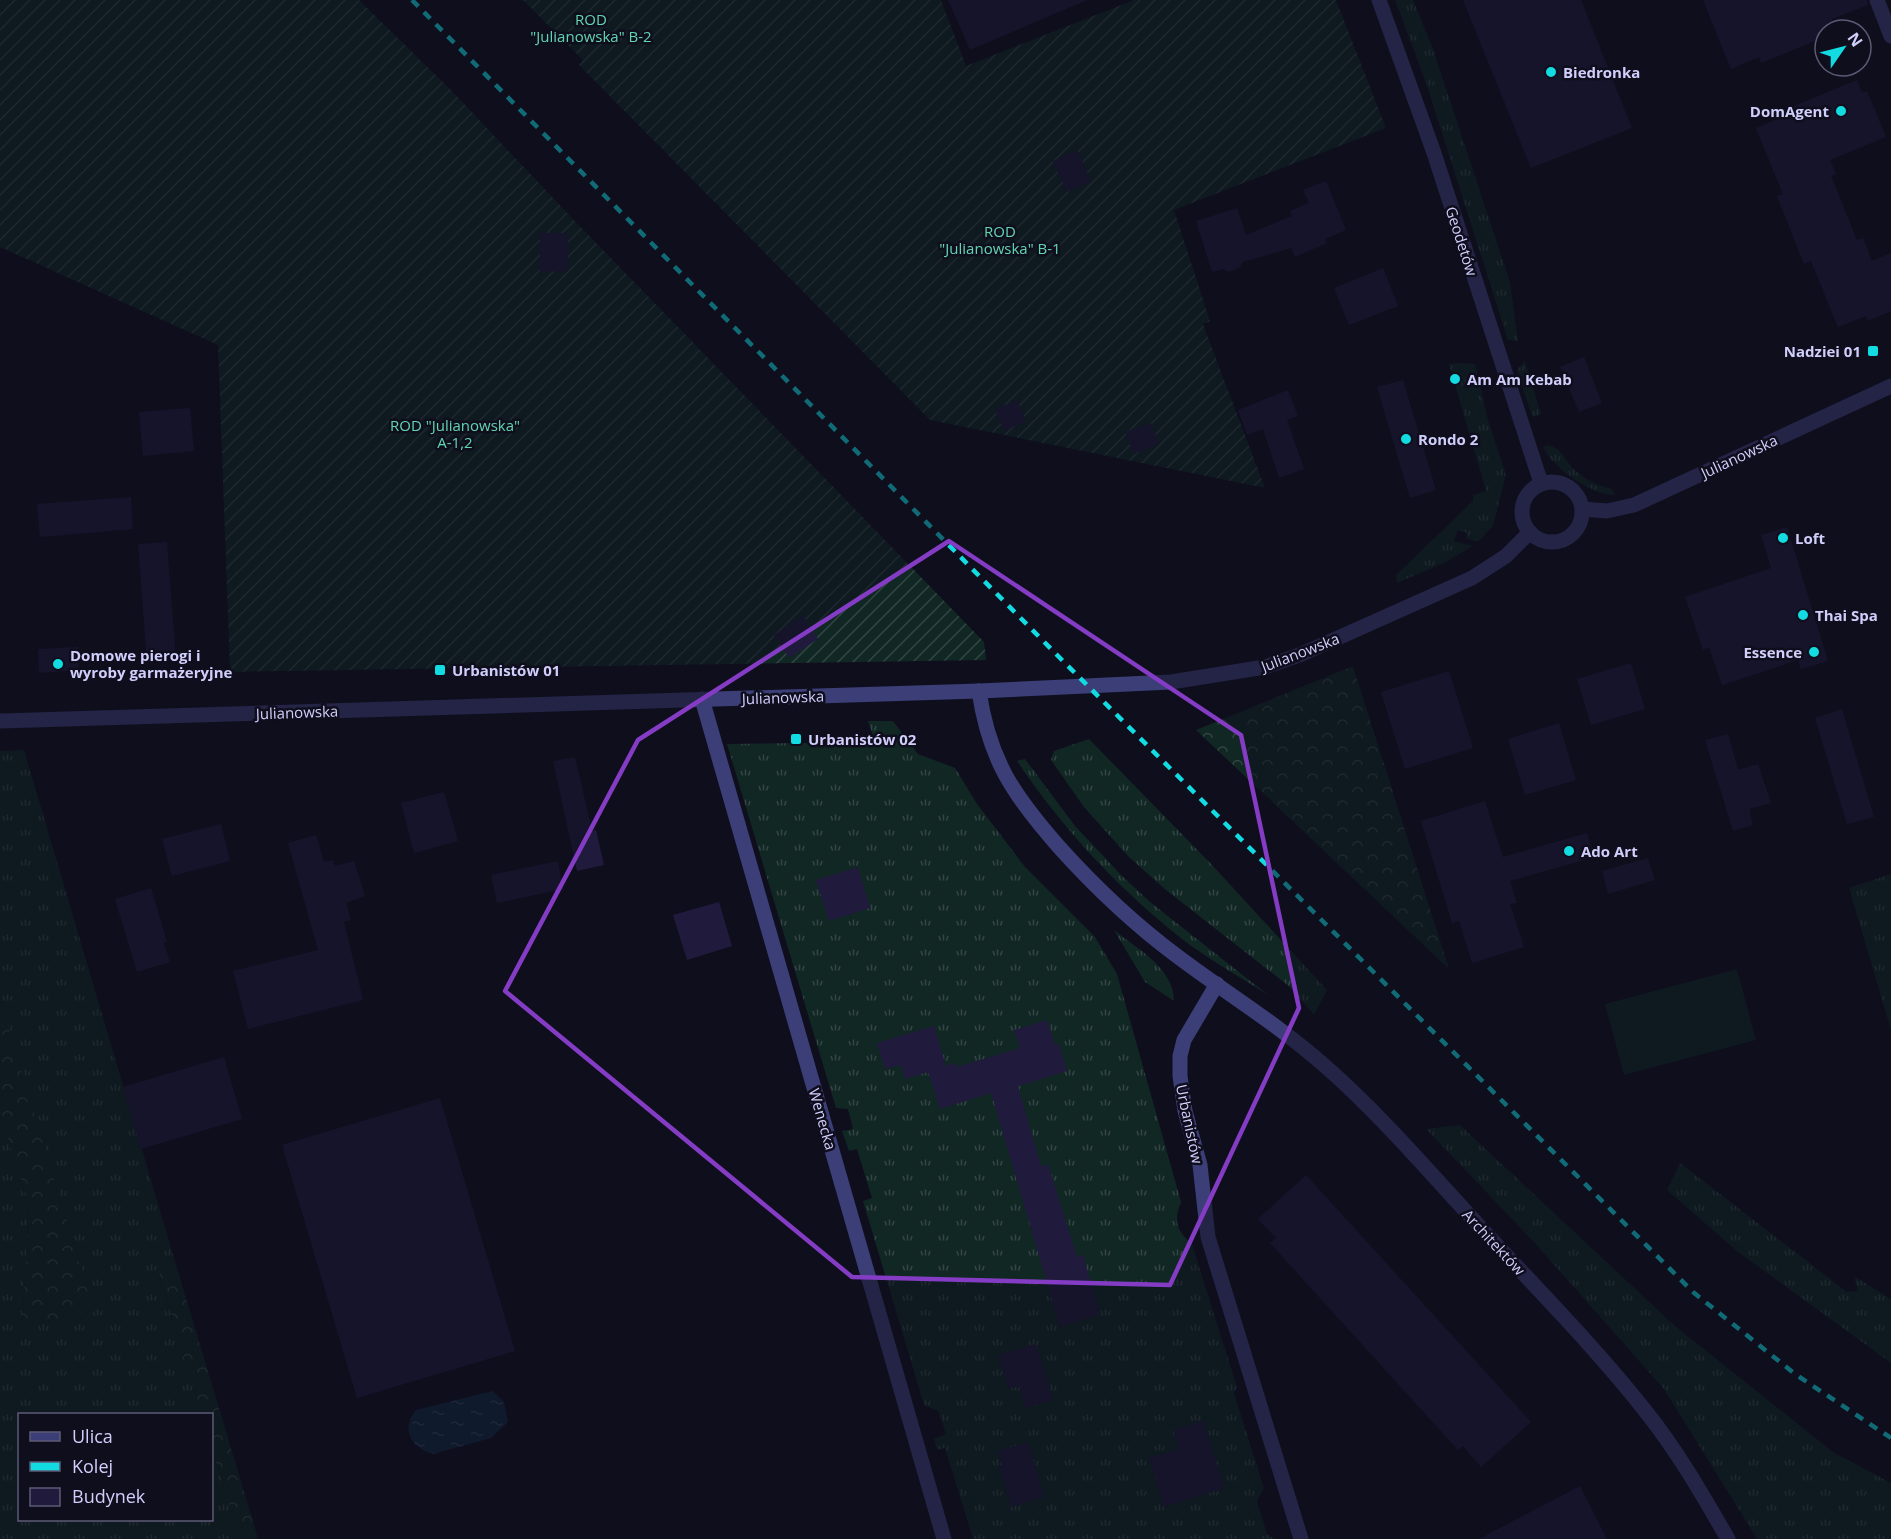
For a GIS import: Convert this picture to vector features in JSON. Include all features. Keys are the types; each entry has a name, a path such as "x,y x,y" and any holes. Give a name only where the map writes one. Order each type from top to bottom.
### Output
{"street":[{"name":"Geodetów","path":"1379,0 1434,153 1540,483"},
{"path":"1876,0 1891,36"},
{"name":"Julianowska","path":"1582,509 1607,511 1634,505 1891,386"},
{"path":"1550,481 1569,486 1581,500 1582,509 1579,527 1565,539 1546,542 1530,532 1524,524 1523,505 1532,488 1540,483 1550,481"},
{"name":"Julianowska","path":"0,721 979,691 1171,682 1265,667 1302,654 1472,578 1506,556 1530,532"},
{"path":"979,691 983,724 999,767 1040,825 1114,905 1179,958 1217,984"},
{"name":"Wenecka","path":"702,699 944,1539"},
{"name":"Urbanistów","path":"1217,984 1184,1040 1180,1056 1180,1076 1185,1111 1200,1165 1208,1237 1301,1539"},
{"name":"Architektów","path":"1217,984 1327,1067 1432,1175 1571,1325 1648,1413 1676,1452 1728,1539"}],"highlighted area":[{"path":"949,541 1241,735 1299,1008 1170,1285 852,1277 505,991 638,740"}],"green space":[{"name":"ROD \"Julianowska\" A-1,2","path":"0,0 359,0 452,91 572,218 984,642 986,660 230,672 218,345 0,247"},
{"name":"ROD \"Julianowska\" B-1","path":"523,0 941,0 966,66 1134,0 1336,0 1386,128 1174,210 1210,321 1203,324 1265,488 930,420 579,65 583,60"},
{"path":"1395,0 1413,0 1433,49 1510,282 1518,341 1508,340 1426,83"},
{"path":"1525,361 1541,414 1532,417 1517,370"},
{"path":"1449,364 1475,364 1488,420 1506,475 1493,526 1478,542 1466,538 1467,533 1458,530 1454,541 1473,546 1444,563 1397,583 1396,575 1473,501 1473,495 1486,491"},
{"path":"1548,445 1561,452 1580,474 1612,489 1615,495 1585,486 1563,471 1547,455 1543,447"},
{"path":"1353,666 1449,969 1196,730"},
{"path":"868,721 893,721 918,754 955,768 977,804 1025,867 1095,937 1117,974 1181,1202 1177,1215 1178,1225 1183,1235 1192,1244 1237,1387 1234,1393 1264,1488 1257,1501 1267,1534 1275,1539 973,1539 945,1448 937,1450 934,1439 946,1434 938,1411 924,1405 863,1201 872,1198 857,1149 849,1151 842,1131 853,1129 848,1109 836,1108 727,744 875,742"},
{"path":"1089,739 1212,865 1327,990 1314,1015 1290,987 1166,890 1129,857 1084,807 1051,760 1054,751"},
{"path":"24,750 177,1268 159,1274 201,1413 18,1413 18,1521 213,1521 213,1451 239,1539 0,1539 0,1115 29,1202 22,1326 94,1311 0,1000 0,751"},
{"path":"1025,759 1075,826 1121,875 1150,902 1268,995 1190,945 1118,883 1075,837 1035,787 1017,761"},
{"path":"1891,874 1891,1030 1849,888"},
{"path":"1114,930 1153,960 1161,969 1168,979 1174,1001 1145,982"},
{"path":"1737,969 1756,1040 1624,1075 1605,1004"},
{"path":"0,1000 94,1311 22,1326 29,1203 0,1115"},
{"path":"1460,1125 1674,1325 1833,1452 1891,1483 1891,1539 1757,1539 1664,1389 1533,1241 1426,1129"},
{"path":"1680,1163 1847,1292 1858,1291 1854,1276 1891,1299 1891,1363 1738,1252 1667,1190"},
{"path":"177,1268 258,1539 239,1539 213,1451 213,1413 201,1413 159,1273"}],"water":[{"path":"493,1391 504,1402 508,1422 491,1438 433,1454 419,1447 410,1437 409,1424 416,1410"}],"building":[{"path":"948,0 1087,0 970,50"},
{"name":"Biedronka","path":"1463,0 1581,0 1632,128 1531,168"},
{"path":"1703,0 1867,0 1868,5 1835,18 1813,18 1813,42 1761,63 1759,57 1731,69"},
{"path":"1857,80 1862,93 1867,91 1886,137 1830,160 1836,174 1831,176 1857,240 1863,238 1872,261 1891,253 1891,311 1868,321 1866,316 1838,327 1811,261 1804,264 1777,196 1783,194 1756,128 1783,117 1782,111"},
{"path":"1077,150 1091,181 1067,192 1053,161"},
{"path":"1326,181 1346,230 1325,239 1327,243 1295,257 1291,248 1243,262 1239,268 1229,272 1223,269 1212,272 1196,221 1237,208 1246,235 1292,216 1290,211 1309,203 1303,190"},
{"path":"540,233 568,233 568,271 540,272"},
{"path":"1383,268 1398,306 1349,325 1334,288"},
{"path":"1584,357 1602,403 1579,412 1560,367"},
{"name":"Rondo 2","path":"1403,380 1436,490 1410,498 1377,387"},
{"path":"1288,390 1298,416 1287,420 1304,469 1279,478 1263,429 1247,435 1238,410"},
{"path":"1017,400 1026,421 1004,431 995,409"},
{"path":"190,408 194,451 143,456 139,412"},
{"path":"1151,423 1159,444 1134,454 1125,432"},
{"path":"131,497 133,529 40,537 37,504"},
{"path":"1787,527 1828,661 1801,669 1798,660 1722,685 1709,647 1703,650 1685,597 1771,568 1761,535"},
{"path":"167,542 176,660 147,662 138,544"},
{"path":"803,616 818,639 789,658 774,635"},
{"path":"78,647 79,670 39,673 38,649"},
{"path":"1631,663 1645,709 1591,725 1577,679"},
{"path":"1449,671 1473,748 1405,769 1381,692"},
{"path":"1842,709 1874,817 1847,824 1815,718"},
{"path":"1559,723 1576,780 1525,795 1508,739"},
{"path":"1728,734 1738,770 1758,764 1771,803 1749,809 1753,825 1733,831 1705,740"},
{"path":"575,757 592,831 596,830 604,865 577,871 553,761"},
{"path":"444,792 458,841 414,853 401,803"},
{"path":"1485,801 1503,857 1587,833 1594,857 1510,881 1517,903 1510,904 1524,947 1472,963 1459,921 1452,923 1421,821"},
{"path":"221,824 230,861 172,876 162,839"},
{"path":"316,835 324,862 333,860 335,866 354,861 365,896 346,903 351,920 344,922 363,1000 248,1029 233,971 318,950 288,843"},
{"path":"1648,858 1655,880 1608,894 1602,871"},
{"path":"558,861 563,889 497,903 491,875"},
{"path":"858,867 870,908 829,921 816,880"},
{"path":"151,888 167,942 164,943 170,962 137,972 115,899"},
{"path":"719,902 732,946 687,960 673,915"},
{"path":"1047,1020 1055,1045 1059,1044 1067,1071 1018,1086 1041,1166 1048,1164 1077,1257 1083,1255 1100,1314 1060,1327 991,1093 940,1109 928,1072 905,1079 901,1065 885,1069 877,1043 934,1026 946,1066 956,1063 957,1067 1020,1048 1014,1030"},
{"path":"224,1057 242,1119 141,1149 123,1087"},
{"path":"440,1098 515,1351 357,1398 282,1145"},
{"path":"1306,1175 1531,1422 1481,1467 1463,1446 1458,1450 1270,1243 1276,1238 1258,1219"},
{"path":"1036,1344 1053,1400 1026,1408 1019,1386 1009,1389 998,1355"},
{"path":"1203,1421 1224,1488 1164,1507 1149,1458 1179,1449 1173,1430"},
{"path":"1028,1442 1044,1497 1011,1507 999,1465 1002,1465 998,1451"},
{"path":"1580,1486 1607,1539 1479,1539"}],"railway":[{"path":"412,0 1057,655 1693,1292 1795,1374 1891,1438"}],"place":[{"name":"Biedronka","path":"1551,72"},
{"name":"DomAgent","path":"1841,111"},
{"name":"Nadziei 01","path":"1873,351"},
{"name":"Am Am Kebab","path":"1455,379"},
{"name":"Rondo 2","path":"1406,439"},
{"name":"Loft","path":"1783,538"},
{"name":"Thai Spa","path":"1803,615"},
{"name":"Essence","path":"1814,652"},
{"name":"Domowe pierogi i wyroby garmażeryjne","path":"58,664"},
{"name":"Urbanistów 01","path":"440,670"},
{"name":"Urbanistów 02","path":"796,739"},
{"name":"Ado Art","path":"1569,851"}],"park label":[{"name":"ROD \"Julianowska\" B-2","path":"591,28"}]}
